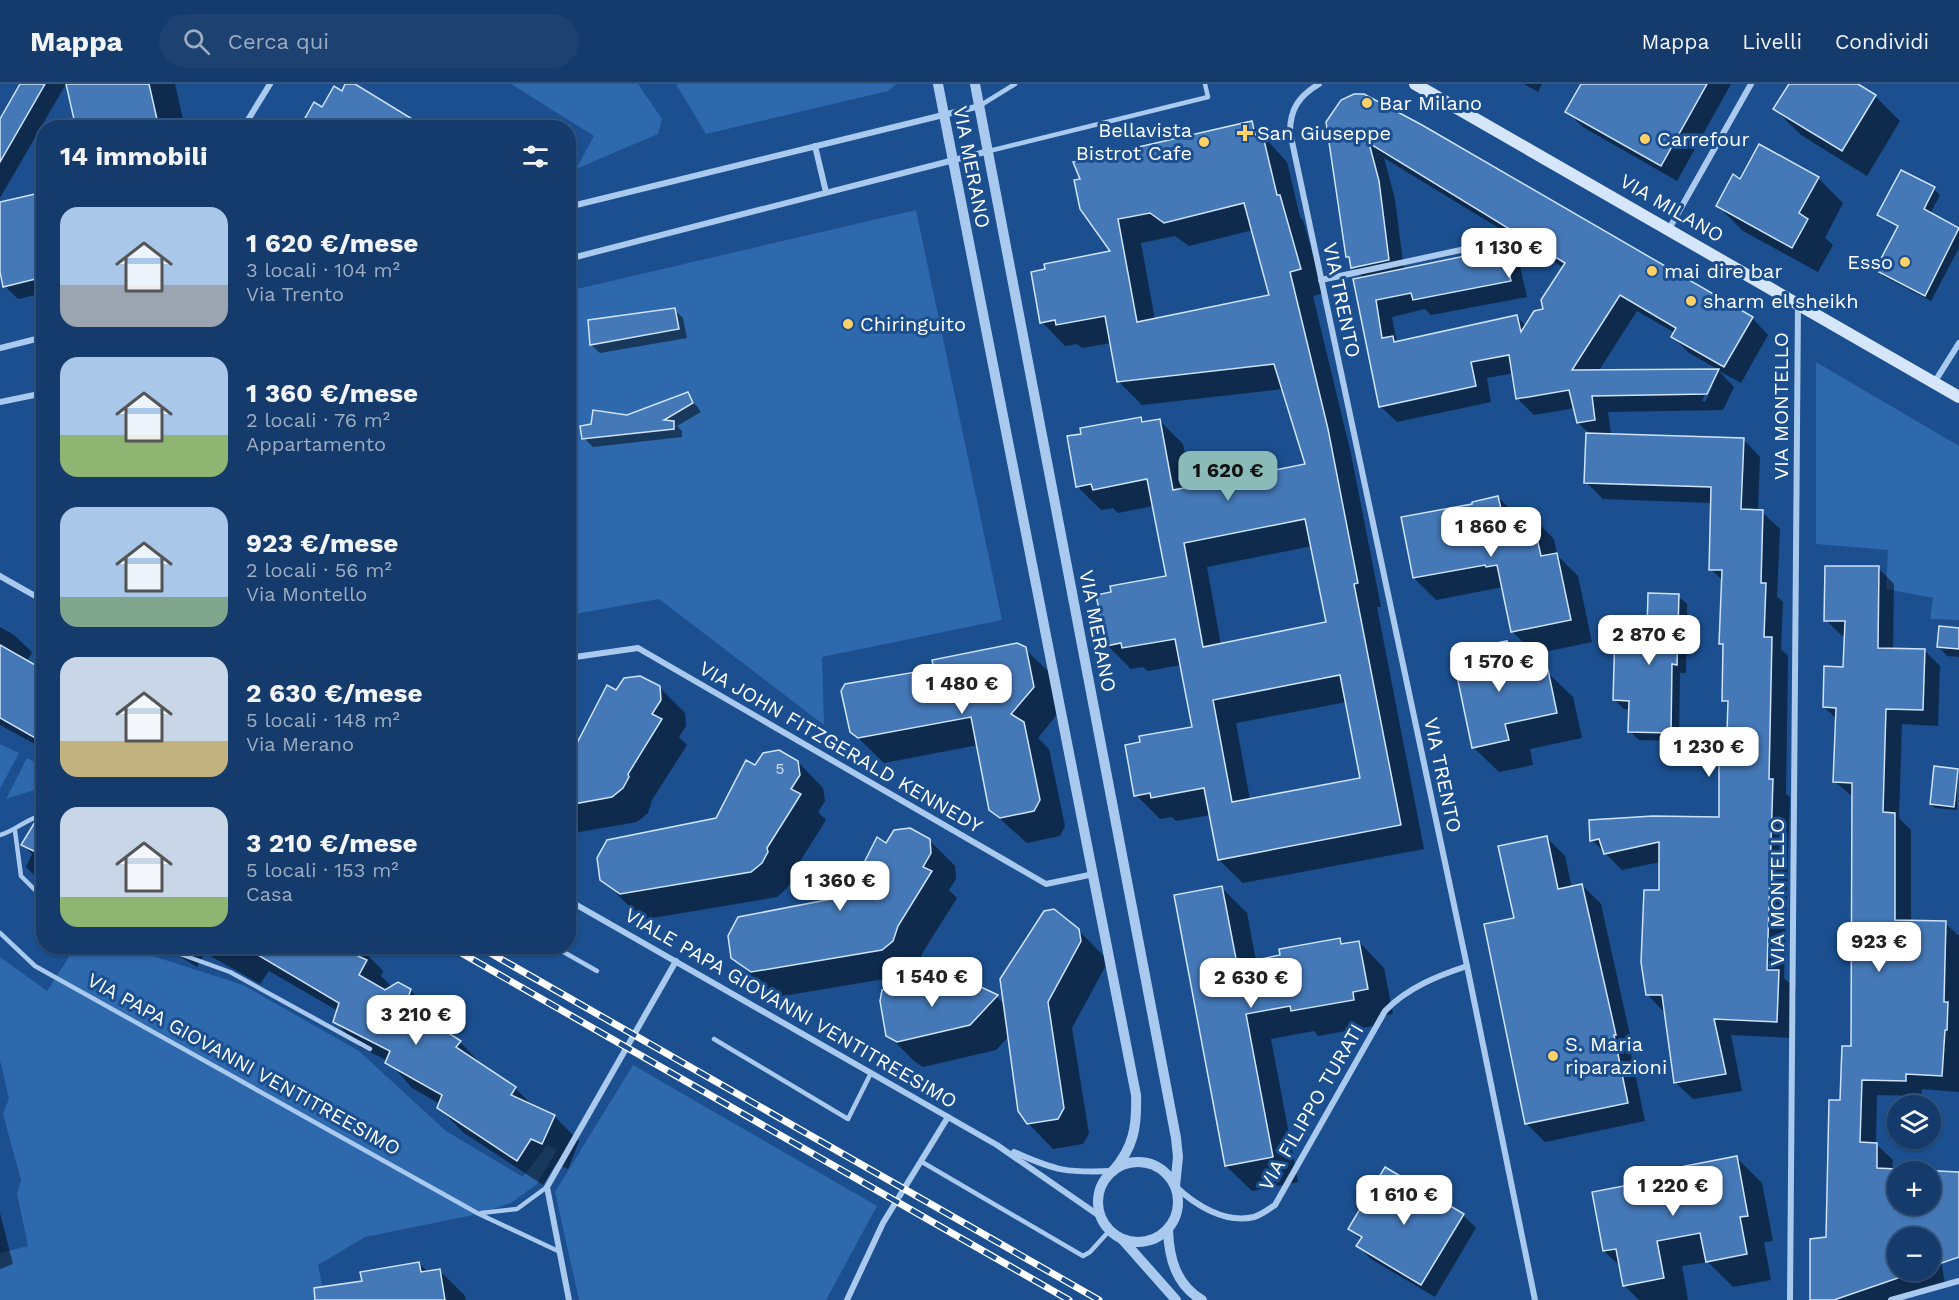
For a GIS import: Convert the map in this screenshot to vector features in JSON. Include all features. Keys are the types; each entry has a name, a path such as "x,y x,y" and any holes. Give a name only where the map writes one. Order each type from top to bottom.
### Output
{"main road":[{"name":"VIA MILANO","path":"1415,84 1425,87 1959,397"}],"street":[{"path":"248,120 270,84"},
{"name":"VIA MERANO","path":"938,84 1095,874 1136,1095 1137,1121 1132,1143 1113,1171"},
{"name":"VIA MERANO","path":"975,84 1176,1138 1175,1186"},
{"path":"1669,229 1751,84"},
{"name":"VIA TRENTO","path":"1315,86 1294,106 1290,132 1467,966 1535,1300"},
{"path":"576,205 980,105"},
{"path":"816,146 826,192"},
{"path":"576,257 988,151"},
{"path":"1321,280 1498,242"},
{"name":"VIA MONTELLO","path":"1790,1300 1798,304"},
{"path":"0,348 36,339"},
{"path":"1934,382 1959,343"},
{"path":"0,402 36,394"},
{"path":"0,576 36,596"},
{"name":"VIA JOHN FITZGERALD KENNEDY","path":"576,657 638,648 1046,884 1095,874"},
{"name":"VIALE PAPA GIOVANNI VENTITREESIMO","path":"576,905 997,1145 1101,1218"},
{"path":"569,1300 547,1187 676,962"},
{"name":"VIA FILIPPO TURATI","path":"1175,1186 1211,1213 1231,1217 1254,1217 1275,1205 1384,1011 1397,998 1434,977 1467,966"},
{"path":"847,1300 883,1223 948,1117"},
{"name":"VIALE PAPA GIOVANNI VENTITREESIMO","path":"997,1145 1052,1169 1077,1173 1113,1171"},
{"path":"1122,1238 1142,1242 1156,1238 1168,1230 1175,1218 1178,1204 1175,1186 1167,1174 1156,1166 1143,1162 1129,1163 1113,1171 1100,1190 1098,1204 1101,1218 1110,1230 1122,1238 1176,1300"},
{"path":"1168,1230 1169,1252 1174,1268 1194,1295 1202,1300"},
{"path":"1892,1300 1959,1281"}],"lane":[{"path":"980,105 1015,84"},
{"path":"988,151 1208,97 1205,84"},
{"path":"0,835 15,831 36,816"},
{"path":"15,831 21,876 36,890"},
{"name":"VIA PAPA GIOVANNI VENTITREESIMO","path":"0,933 35,966 478,1214 558,1251"},
{"path":"180,954 230,972 370,1049"},
{"path":"568,954 597,970"},
{"path":"714,1039 848,1119 871,1073"},
{"path":"922,1162 1056,1238 1083,1256 1110,1230"},
{"path":"478,1214 517,1209 547,1187"}],"shaded area":[{"path":"511,84 638,84 662,119 658,134 576,169 594,136 576,125 576,120 568,120"},
{"path":"676,84 896,84 888,91 706,134"},
{"path":"916,210 1002,620 822,657 824,725 659,599 576,614 576,289"},
{"path":"1816,362 1959,446 1959,620 1930,619 1933,598 1886,589 1888,550 1816,544"},
{"path":"0,744 19,753 0,789"},
{"path":"27,758 36,762 36,789 6,799"},
{"path":"71,954 147,954 243,985 359,1051 446,1131 523,1177 547,1145 557,1150 537,1184 511,1203 478,1214 365,1237 318,1265 325,1300 0,1300 0,1253 28,1246 17,1194 21,1180 3,1114 9,1099 0,1060 0,957 47,991"},
{"path":"633,1065 877,1206 826,1300 579,1300 555,1192"}],"building":[{"path":"20,84 45,84 0,162 0,119"},
{"path":"66,84 149,84 157,120 74,120"},
{"path":"345,84 355,84 414,120 304,120 314,102 322,107 334,86 342,91"},
{"name":"Carrefour","path":"1581,84 1707,84 1661,166 1565,112"},
{"path":"1789,84 1858,84 1876,95 1842,151 1773,109"},
{"path":"1354,94 1364,94 1422,125 1753,317 1724,367 1671,337 1676,328 1620,295 1572,370 1719,369 1707,394 1592,396 1595,420 1577,423 1569,390 1516,399 1509,355 1471,362 1476,386 1379,407 1353,279 1504,248 1511,281 1413,300 1411,293 1376,300 1382,338 1393,336 1394,342 1517,315 1521,332 1534,311 1543,309 1541,300 1565,263 1369,143 1379,181 1389,260 1351,268 1349,257 1346,257 1326,122 1341,100"},
{"path":"1252,121 1256,138 1263,136 1277,195 1280,195 1301,269 1290,272 1328,429 1358,583 1354,584 1401,825 1218,860 1204,788 1151,798 1150,793 1134,796 1125,745 1140,742 1139,736 1192,727 1175,639 1122,648 1121,643 1106,646 1096,595 1111,592 1110,586 1166,576 1147,479 1093,490 1091,484 1076,487 1067,436 1081,434 1080,428 1141,417 1142,422 1160,419 1173,490 1305,464 1274,364 1117,382 1105,316 1056,325 1055,320 1040,323 1031,272 1045,269 1044,264 1110,251 1080,209 1074,180 1080,179 1073,162","holes":["1244,203 1269,295 1137,322 1118,219 1150,213 1164,223","1305,519 1326,622 1203,647 1184,543","1340,675 1360,778 1232,802 1213,700"]},
{"path":"1759,144 1819,177 1799,213 1808,219 1792,248 1716,206 1733,174 1740,179"},
{"path":"1901,170 1935,187 1924,209 1959,228 1925,296 1875,270 1898,226 1877,215"},
{"path":"36,194 36,279 3,287 0,272 0,202"},
{"path":"675,308 679,329 590,345 588,320"},
{"path":"688,392 693,403 664,420 674,421 674,429 582,439 580,426 591,424 593,410 627,415"},
{"path":"1586,433 1744,438 1741,509 1763,510 1761,583 1766,583 1764,637 1772,637 1769,779 1773,779 1767,970 1779,970 1777,1022 1714,1019 1726,1074 1674,1083 1662,995 1646,995 1641,962 1644,890 1659,890 1659,842 1604,854 1599,839 1590,841 1589,820 1653,816 1719,817 1719,763 1726,763 1728,701 1722,701 1723,644 1719,644 1722,570 1709,570 1711,487 1584,483"},
{"path":"1498,496 1504,521 1532,516 1541,556 1557,553 1571,620 1511,632 1497,565 1486,567 1485,565 1413,578 1401,517 1472,504 1472,502"},
{"path":"1825,566 1879,566 1878,648 1925,649 1923,710 1886,709 1883,812 1895,813 1895,920 1946,921 1944,1002 1948,1002 1942,1076 1906,1074 1906,1081 1862,1080 1860,1142 1877,1143 1877,1168 1887,1168 1887,1215 1941,1215 1941,1171 1959,1172 1959,1257 1941,1263 1941,1227 1887,1227 1887,1281 1889,1281 1834,1300 1810,1300 1810,1239 1826,1237 1829,1100 1840,1100 1842,1046 1851,1046 1852,783 1833,782 1836,708 1823,707 1824,666 1843,667 1845,621 1824,621"},
{"path":"1648,593 1679,594 1677,665 1672,664 1671,733 1628,732 1629,701 1613,700 1615,630 1647,630"},
{"path":"1939,626 1959,628 1959,649 1937,647"},
{"path":"1507,641 1515,677 1548,670 1557,713 1505,724 1509,740 1472,748 1452,652"},
{"path":"1017,643 1026,647 1034,687 1011,714 1024,722 1040,800 1034,811 1000,818 989,810 971,717 858,738 850,732 841,691 845,684 934,669 932,660"},
{"path":"0,645 36,665 36,738 0,718"},
{"path":"640,676 660,686 661,700 652,714 662,719 628,774 629,777 623,788 612,797 576,804 576,743 607,685 616,690 624,678"},
{"path":"779,750 798,761 800,775 791,789 801,794 767,848 768,852 762,863 751,872 620,894 600,880 597,858 607,840 716,818 746,760 755,765 763,753"},
{"path":"1934,766 1958,769 1954,807 1930,804"},
{"path":"36,822 36,852 21,845"},
{"path":"910,828 930,839 931,853 923,867 932,871 898,926 893,941 882,950 751,972 731,958 728,936 738,917 847,896 877,837 886,843 894,830"},
{"path":"1547,836 1558,889 1582,884 1616,1035 1614,1035 1628,1103 1525,1124 1484,924 1514,918 1498,846"},
{"path":"1222,886 1237,964 1280,955 1279,949 1340,938 1341,944 1359,941 1368,989 1353,992 1354,1000 1291,1011 1290,1006 1246,1014 1273,1157 1225,1166 1174,895"},
{"path":"1054,909 1079,929 1081,941 1048,1002 1064,1108 1058,1119 1027,1124 1018,1111 1000,979 1044,911"},
{"path":"256,954 354,954 367,960 359,975 385,990 398,982 411,989 408,998 419,1008 417,1013 461,1041 456,1047 516,1087 511,1095 555,1115 542,1144 531,1139 517,1161 437,1108 442,1095 385,1063 390,1051 333,1022 339,1003"},
{"path":"960,977 998,995 970,1025 897,1042 886,1036 880,1001 882,990"},
{"path":"1737,1156 1748,1216 1740,1217 1747,1254 1706,1262 1700,1233 1657,1241 1664,1278 1623,1286 1616,1249 1603,1251 1592,1192 1676,1176 1675,1168"},
{"path":"1385,1167 1464,1214 1421,1285 1356,1246 1362,1237 1348,1229"},
{"path":"419,1262 421,1272 440,1269 445,1300 315,1300 314,1288 362,1281 360,1272"}],"railway":[{"path":"463,954 1069,1300"},
{"path":"492,954 1099,1300"}],"place":[{"name":"Bar Milano","path":"1367,103"},
{"name":"San Giuseppe","path":"1245,133"},
{"name":"Carrefour","path":"1645,139"},
{"name":"Bellavista Bistrot Cafe","path":"1204,142"},
{"name":"Esso","path":"1905,262"},
{"name":"mai dire bar","path":"1652,271"},
{"name":"sharm el sheikh","path":"1691,301"},
{"name":"Chiringuito","path":"848,324"},
{"name":"S. Maria riparazioni","path":"1553,1056"}]}
